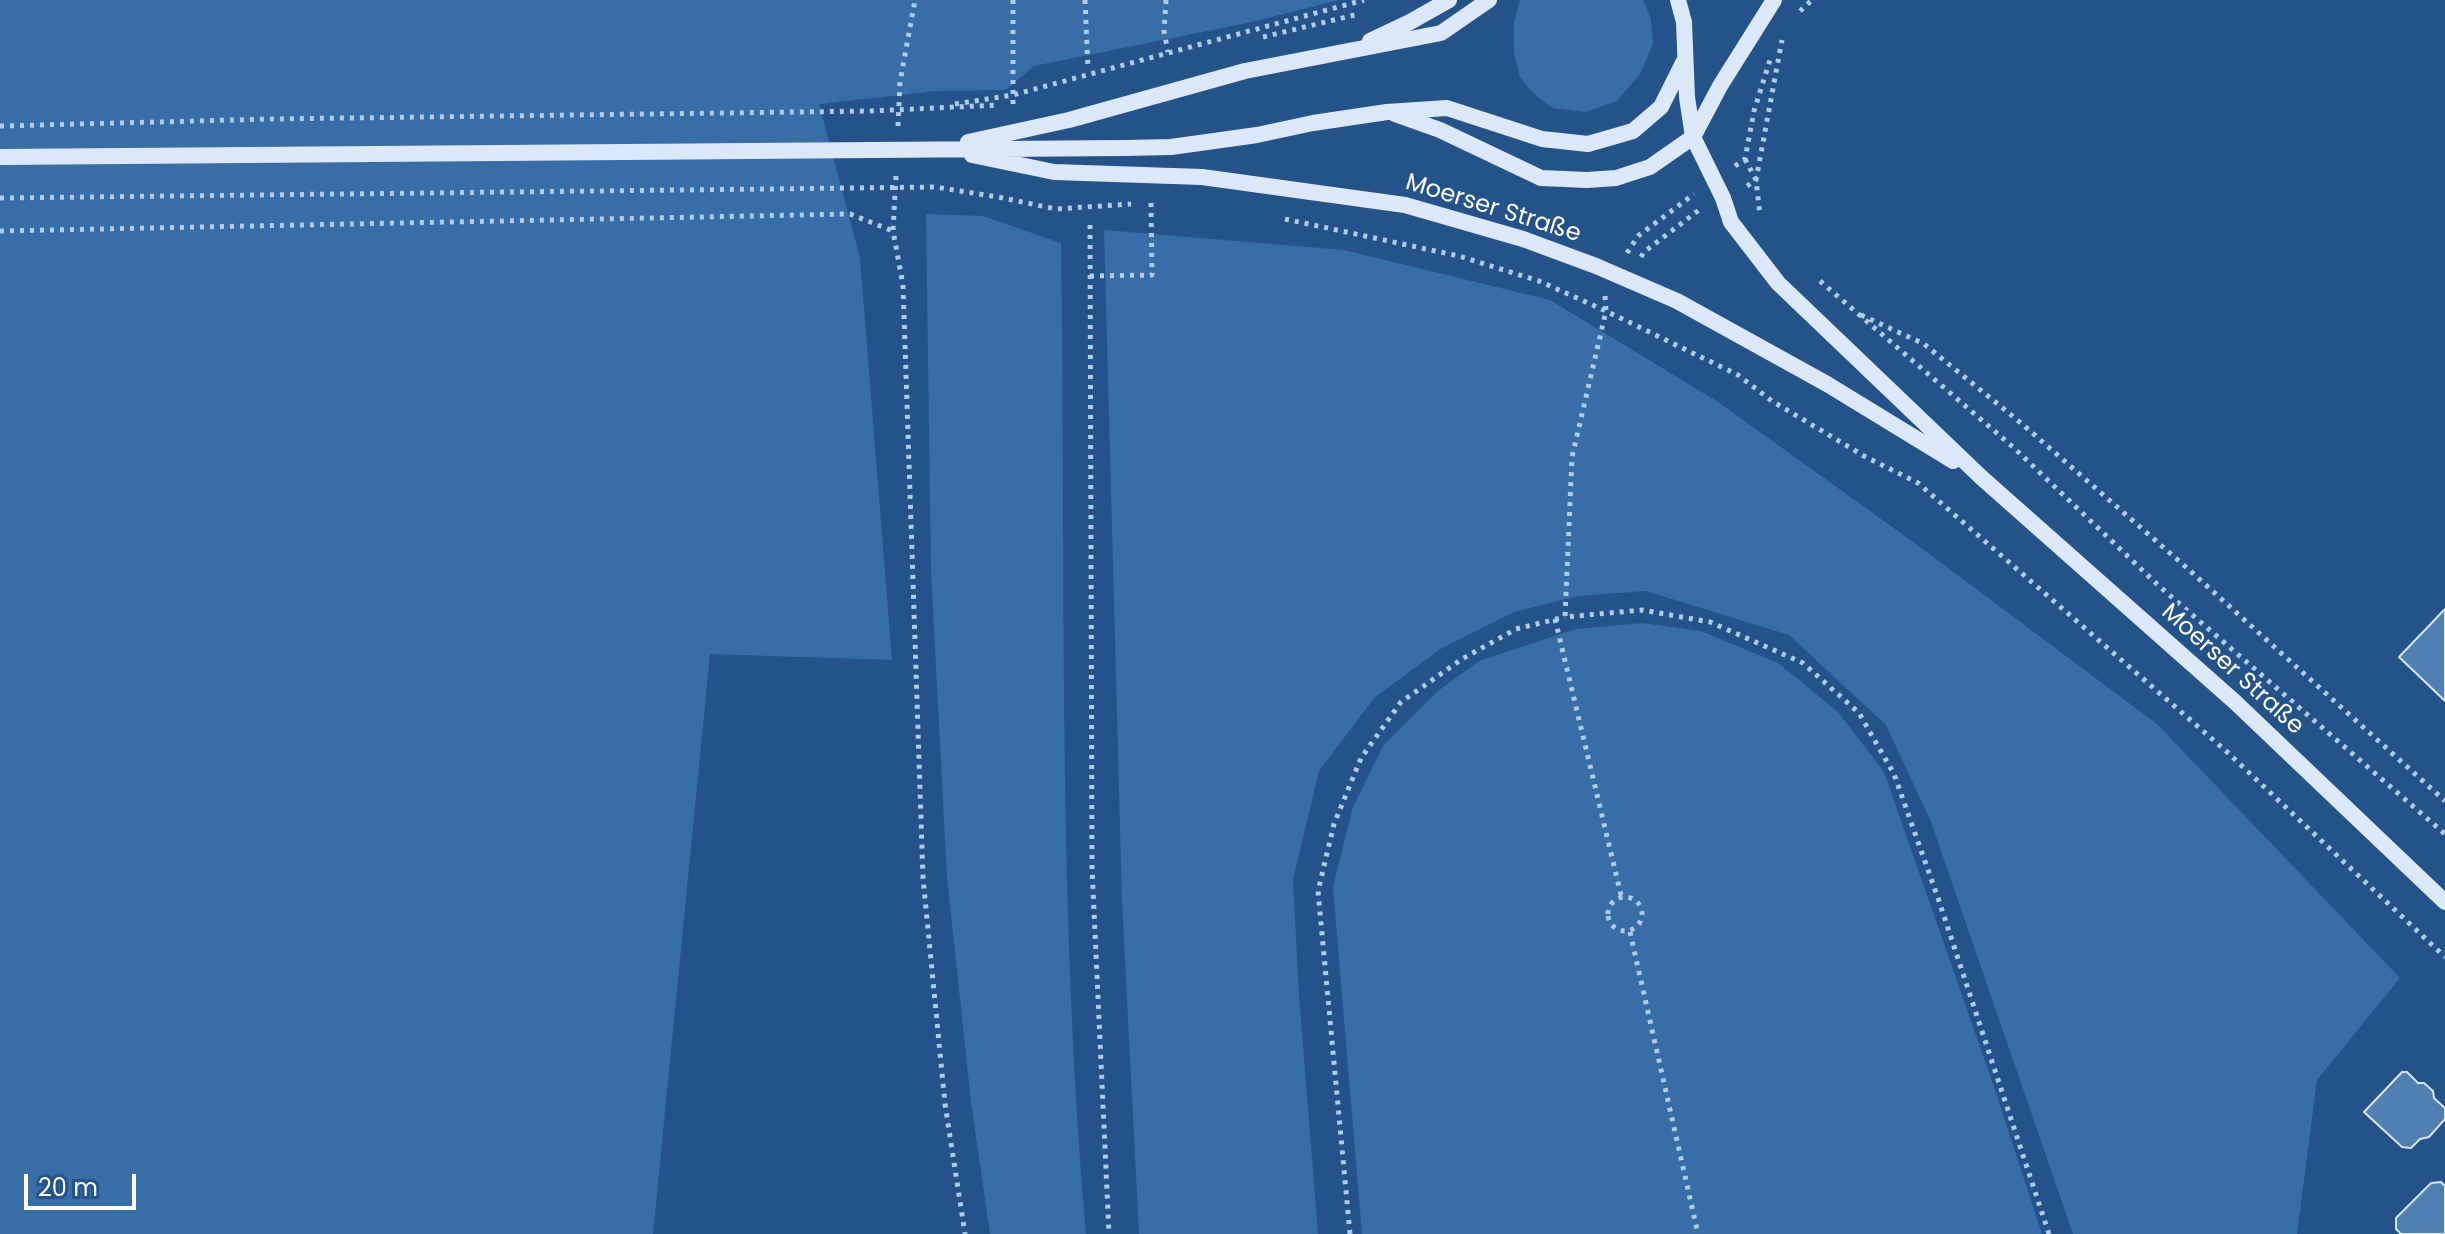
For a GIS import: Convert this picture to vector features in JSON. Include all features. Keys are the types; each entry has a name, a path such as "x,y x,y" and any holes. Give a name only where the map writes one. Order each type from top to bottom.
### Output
{"main road":[{"path":"1343,54 1449,0"},
{"path":"939,148 1069,120 1245,71 1441,33 1489,0"},
{"name":"Moerser Straße","path":"1678,0 1684,22 1684,61 1693,137 1723,198 1731,222 1778,283 1982,478 2235,702 2445,902"},
{"path":"1387,112 1440,130 1541,178 1616,178 1650,167 1693,137 1720,86 1774,0"},
{"path":"0,157 1171,147 1387,112 1447,108 1542,139 1588,144 1633,131 1661,107 1684,61"},
{"name":"Moerser Straße","path":"939,148 1054,172 1202,177 1405,205 1523,239 1677,301 1827,384 1982,478"}],"path":[{"path":"1013,0 1013,104"},
{"path":"1085,0 1088,69"},
{"path":"1166,0 1164,31 1168,52"},
{"path":"927,109 1013,95 1364,0"},
{"path":"0,126 937,108"},
{"path":"1745,159 1756,180 1760,217"},
{"path":"0,198 935,187"},
{"path":"1090,276 1152,275 1151,202"},
{"path":"0,231 850,214 893,231"},
{"path":"1273,216 1459,256 1539,281 1738,375 1772,401 1864,456 1918,483 2226,751 2445,957"},
{"path":"1090,225 1092,868 1109,1234"},
{"path":"1811,273 2013,447 2159,586 2445,834"},
{"path":"903,285 923,878 945,1104 965,1234"},
{"path":"1604,289 1612,292"},
{"path":"1565,617 1572,457 1606,311"},
{"path":"1855,312 1924,344 2021,423 2445,801"},
{"path":"1350,1234 1318,891 1334,824 1361,758 1401,702 1462,659 1516,629 1565,617 1642,610 1710,622 1803,663 1859,713 1894,774 2049,1234"},
{"path":"1555,619 1621,895"},
{"path":"1621,895 1607,913 1610,923 1630,932"},
{"path":"1621,895 1631,897 1644,912 1639,924 1630,932"},
{"path":"1630,932 1698,1234"}],"shaded area":[{"path":"0,0 1340,0 1247,23 1034,66 1006,90 936,91 819,104 860,258 892,660 710,654 653,1234 0,1234"},
{"path":"1520,0 1643,0 1651,19 1653,44 1640,74 1617,101 1586,112 1552,108 1532,92 1520,77 1514,53 1514,22"},
{"path":"926,214 983,216 1061,243 1067,863 1077,1110 1086,1234 990,1234 971,1102 947,877 931,571"},
{"path":"1104,230 1344,250 1550,300 1715,400 1916,544 2157,724 2400,978 2317,1080 2297,1234 2073,1234 1931,822 1886,725 1789,635 1646,591 1578,596 1514,612 1442,648 1375,697 1319,771 1293,880 1318,1234 1139,1234 1122,901"},
{"path":"1642,623 1701,631 1778,663 1838,712 1884,772 2042,1234 1362,1234 1333,887 1353,807 1383,746 1438,691 1479,661 1576,629"}],"building":[{"path":"2445,609 2445,701 2399,657"},
{"path":"2402,1072 2407,1072 2418,1083 2424,1083 2445,1108 2445,1119 2429,1137 2420,1139 2411,1148 2402,1147 2364,1112"},
{"path":"2441,1182 2445,1186 2445,1234 2401,1234 2396,1229 2396,1218 2431,1183"}]}
